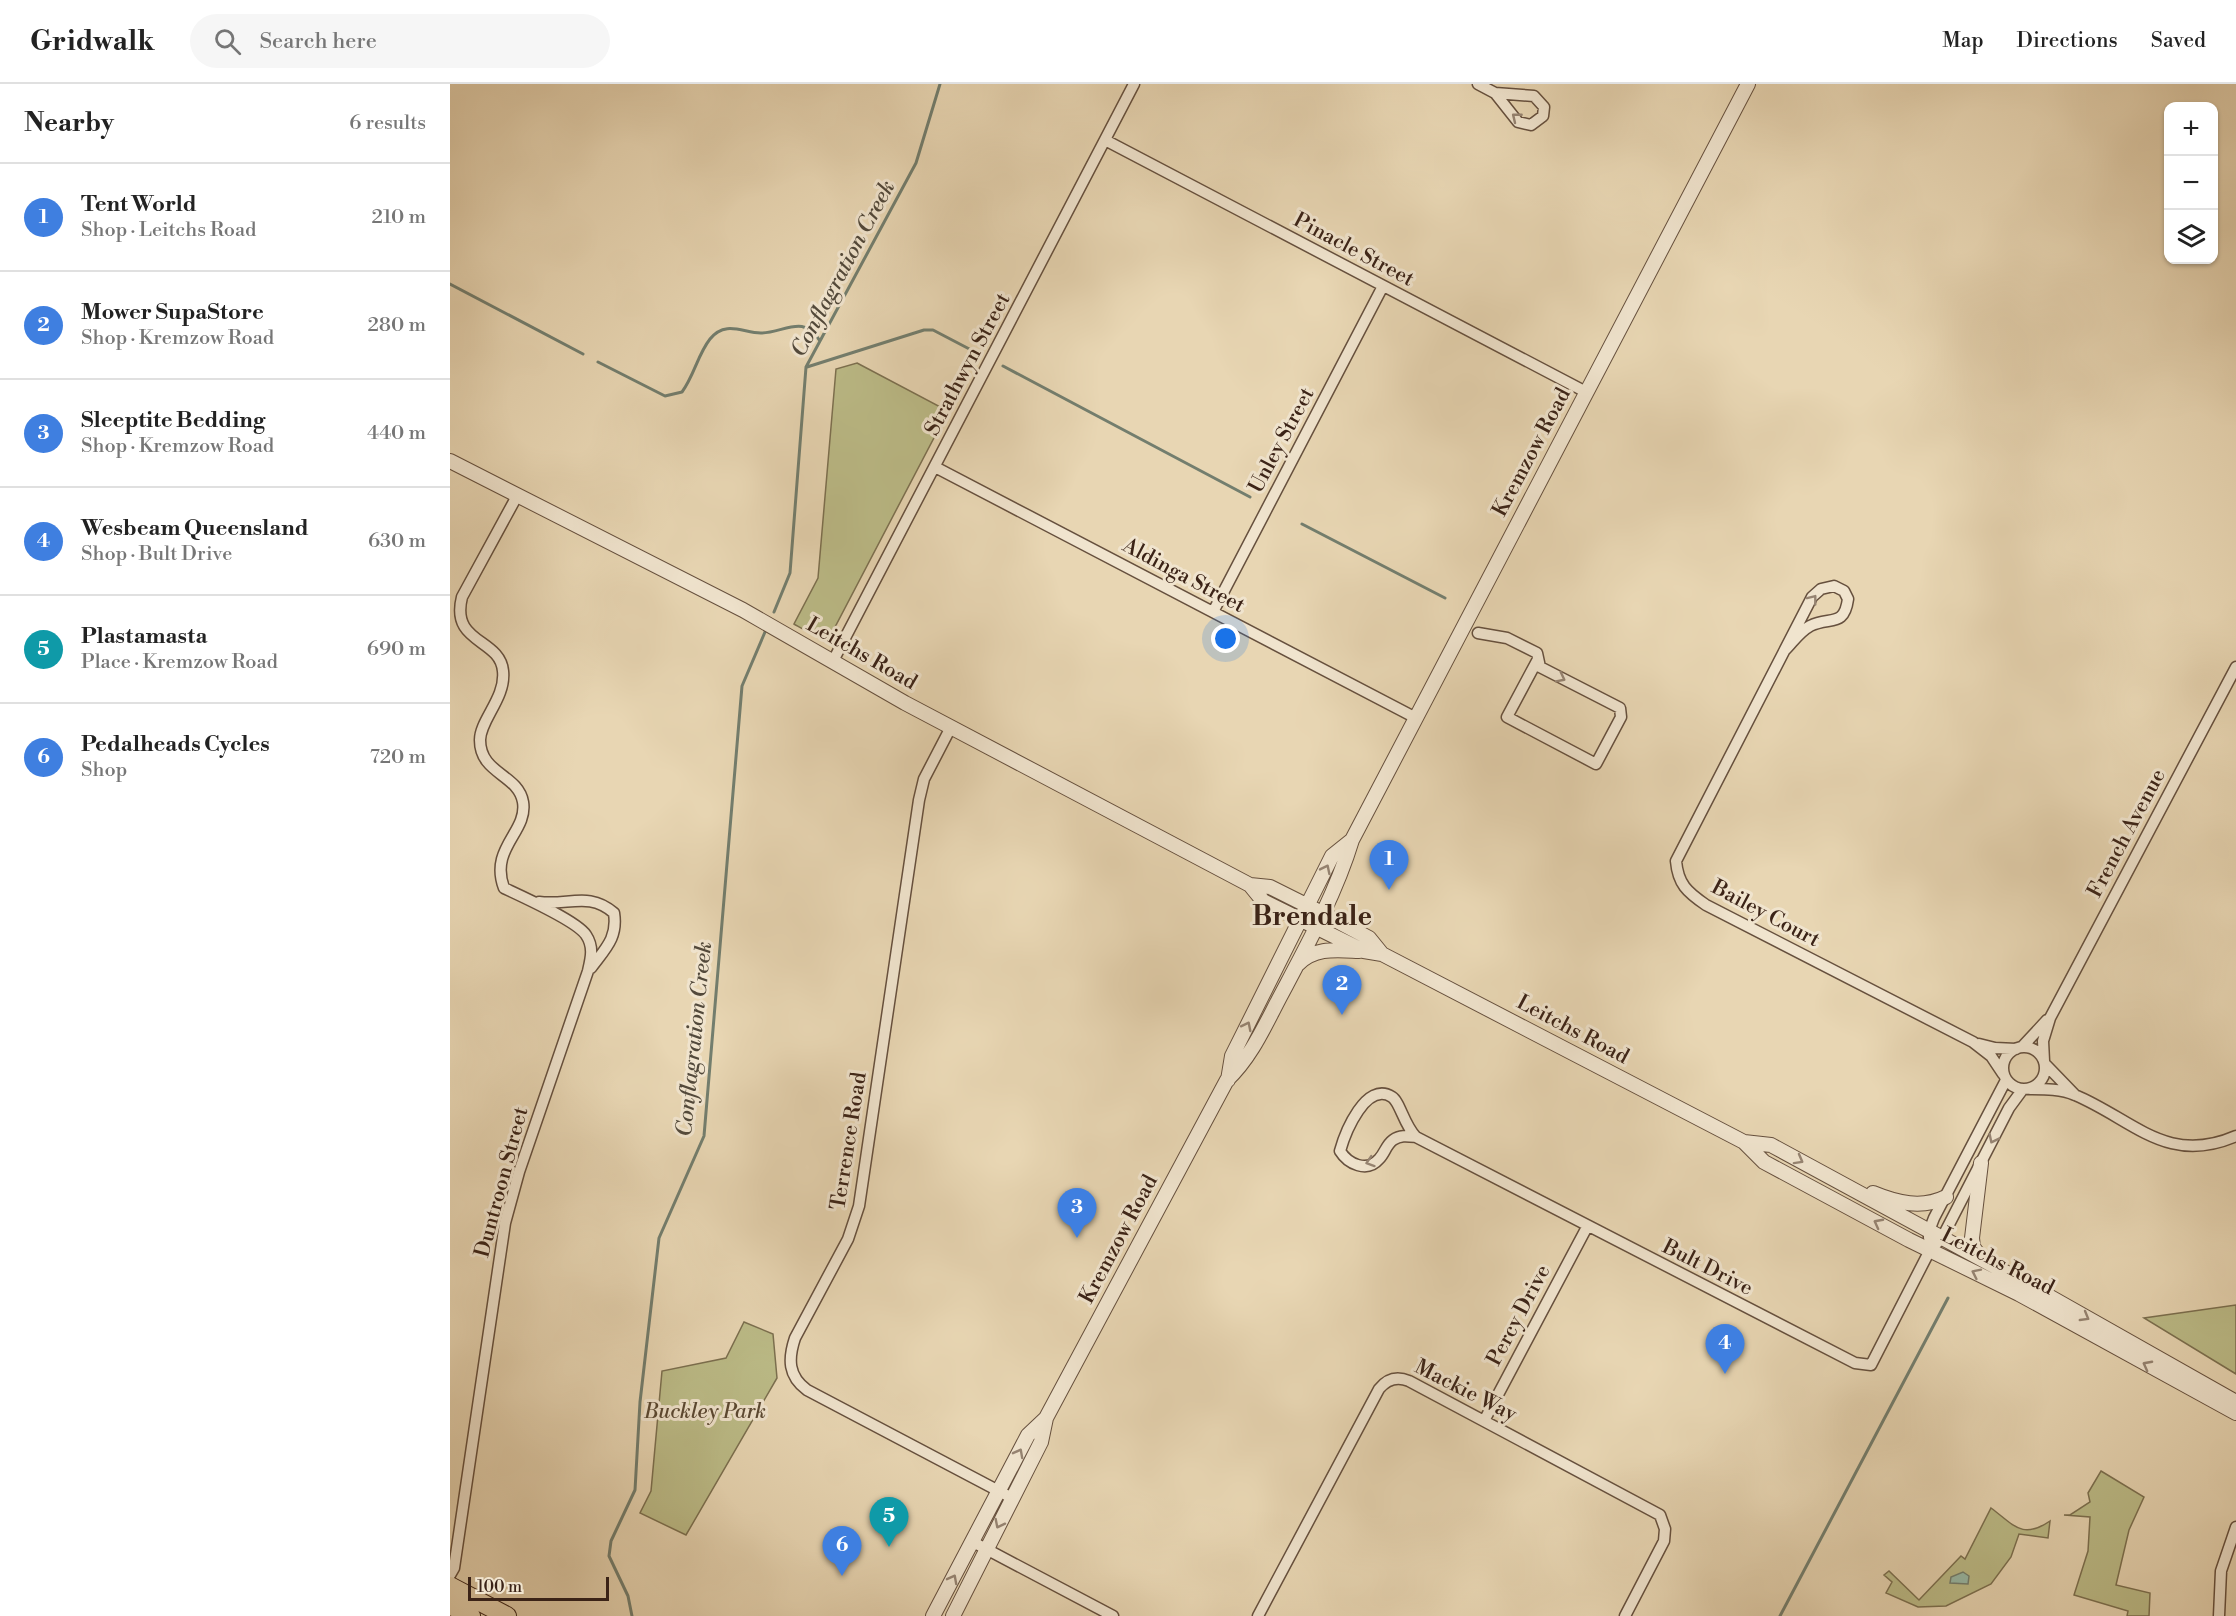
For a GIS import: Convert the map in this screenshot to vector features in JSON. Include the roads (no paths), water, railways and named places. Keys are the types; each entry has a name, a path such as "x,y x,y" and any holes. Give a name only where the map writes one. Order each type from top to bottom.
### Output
{"highway":[{"path":"450,1586 507,1616"},
{"path":"450,1605 471,1616"}],"street":[{"name":"Strathwyn Street","path":"833,661 1134,84"},
{"path":"1478,84 1495,93"},
{"name":"Kremzow Road","path":"1227,1080 1245,1063 1298,965 1345,863 1352,840 1748,84"},
{"name":"Pinacle Street","path":"1105,140 1586,392"},
{"name":"Unley Street","path":"1213,612 1383,286"},
{"name":"Leitchs Road","path":"450,461 743,610 951,727 1250,885 1270,887 1322,912 1369,938 1382,954"},
{"name":"Aldinga Street","path":"935,466 1416,718"},
{"name":"Duntroon Street","path":"450,1575 454,1568 505,1223 593,951 586,934 530,900 504,888 498,874 500,861 523,812 523,800 518,790 491,768 483,756 480,738 501,692 504,670 499,657 472,638 464,628 459,608 462,597 516,496"},
{"name":"Bailey Court","path":"1785,650 1800,633 1811,625 1839,619 1846,612 1848,598 1844,591 1834,586 1821,589 1812,597 1676,861 1677,879 1689,893 1706,905 1973,1042 1991,1056 2005,1077"},
{"path":"1478,633 1507,638 1537,653 1540,667 1620,708 1621,717 1596,764 1507,717 1538,659"},
{"name":"French Avenue","path":"2045,1063 2043,1041 2050,1018 2236,667"},
{"name":"Terrence Road","path":"951,727 930,766 921,789 858,1212 848,1239 795,1338 790,1369 794,1378 807,1390 1012,1498"},
{"name":"Kremzow Road","path":"952,1616 1041,1442 1046,1418 1227,1080 1232,1056 1332,856 1352,840"},
{"name":"Leitchs Road","path":"1250,885 1263,901 1364,951 1382,954 1744,1142 1764,1162 1930,1250 2019,1294 2236,1413"},
{"path":"530,900 550,904 589,899 605,905 615,913 616,926 613,940 588,971"},
{"path":"574,925 572,916 575,907 589,899"},
{"path":"1298,965 1306,956 1324,950 1364,951"},
{"name":"French Avenue","path":"2019,1048 2050,1018"},
{"name":"Bailey Court","path":"1973,1042 1995,1048 2019,1048"},
{"path":"1930,1250 1929,1231 2005,1077 2004,1062 2019,1048 2035,1050 2075,1095 2164,1143 2193,1147 2215,1144 2236,1136"},
{"path":"1930,1250 1942,1238 2008,1108 2027,1089 2041,1081 2045,1063"},
{"path":"2005,1077 2027,1089 2075,1095"},
{"path":"1382,1093 1393,1097 1400,1106 1407,1127 1416,1137 1404,1135 1394,1139 1379,1160 1370,1165 1357,1166 1346,1161 1340,1151 1343,1140 1365,1102 1374,1094 1382,1093"},
{"name":"Bult Drive","path":"1416,1137 1855,1363 1871,1365 1930,1250"},
{"name":"Leitchs Road","path":"1744,1142 1771,1145 1983,1260 2236,1402"},
{"path":"1981,1163 1972,1238 1973,1247 1983,1260"},
{"path":"1823,1174 1882,1197 1909,1203 1930,1205 1946,1197"},
{"name":"Percy Drive","path":"1485,1420 1587,1227"},
{"name":"Mackie Way","path":"1258,1616 1383,1384 1393,1379 1406,1379 1653,1510 1664,1523 1664,1541 1624,1616"},
{"name":"Kremzow Road","path":"933,1616 1028,1435 1046,1418"},
{"path":"2219,1615 2221,1571 2236,1527"},
{"path":"972,1542 1113,1616"}],"waterway":[{"name":"Conflagration Creek","path":"774,612 790,573 806,367 916,163 940,84"},
{"path":"450,284 583,354"},
{"path":"598,362 665,396 682,392 706,345 716,333 722,330 736,329 762,333 801,326 814,333 820,341"},
{"path":"807,367 924,330 933,330 977,353"},
{"path":"1003,366 1250,497"},
{"path":"1302,524 1445,598"},
{"name":"Conflagration Creek","path":"632,1616 628,1596 609,1556 611,1541 635,1490 640,1402 659,1238 704,1136 742,686 765,632"},
{"path":"1780,1616 1948,1298"}],"place":[{"name":"Tent World","path":"1389,890"},
{"name":"Mower SupaStore","path":"1342,1015"},
{"name":"Sleeptite Bedding","path":"1077,1238"},
{"name":"Wesbeam Queensland","path":"1725,1374"},
{"name":"Plastamasta","path":"889,1547"},
{"name":"Pedalheads Cycles","path":"842,1576"}],"district":[{"name":"Brendale","path":"1312,916"}],"park label":[{"name":"Buckley Park","path":"705,1411"}]}
